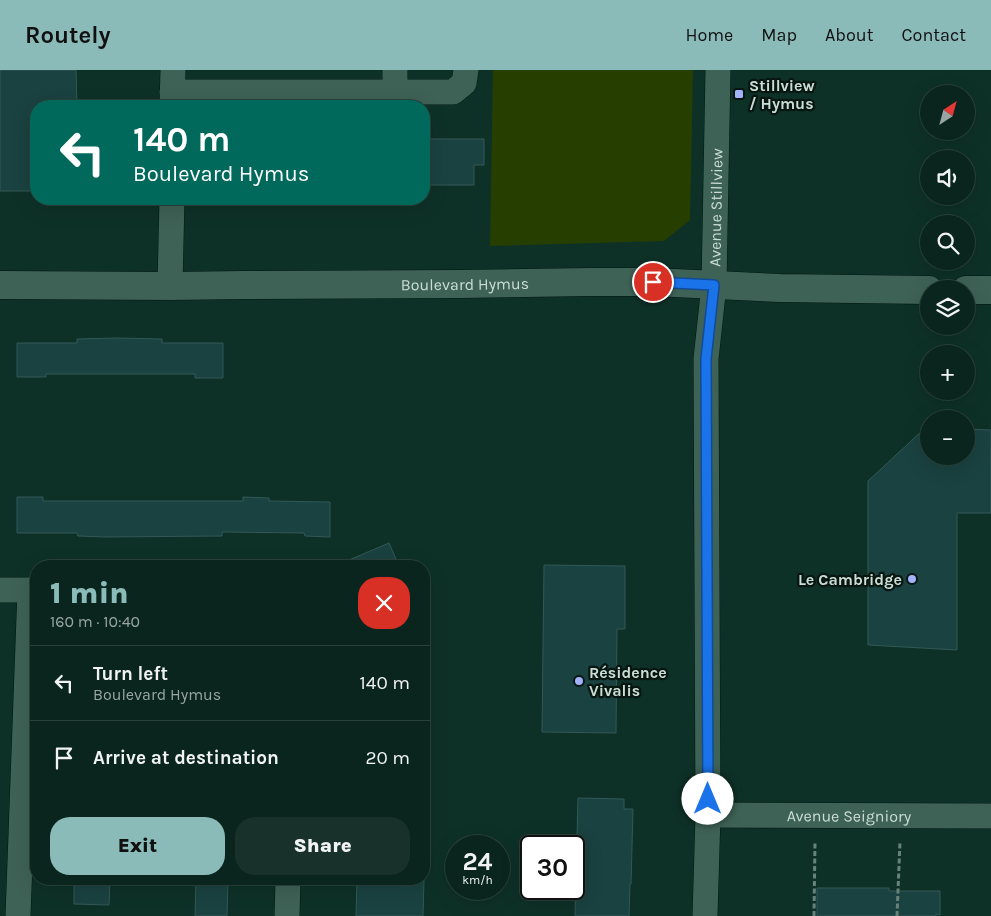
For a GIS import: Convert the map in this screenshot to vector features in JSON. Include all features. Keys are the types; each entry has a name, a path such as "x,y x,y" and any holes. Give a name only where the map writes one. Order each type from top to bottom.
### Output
{"street":[{"path":"172,89 395,82 453,92 464,83 466,70"},
{"name":"Avenue Stillview","path":"705,916 708,815 706,359 714,285 718,70"},
{"path":"170,286 172,205"},
{"name":"Boulevard Hymus","path":"0,285 170,286 653,282 780,288 920,290"},
{"path":"975,290 991,290"},
{"path":"0,590 30,590"},
{"path":"18,916 30,655"},
{"name":"Avenue Seigniory","path":"708,815 991,816"},
{"path":"287,916 288,885"}],"path":[{"path":"814,916 816,841"},
{"path":"897,916 900,841"}],"green space":[{"path":"493,70 693,70 690,220 664,241 490,246"}],"building":[{"path":"0,70 76,70 77,100 30,100 30,191 0,191"},
{"path":"430,139 484,139 484,165 474,165 474,185 430,185"},
{"path":"77,339 162,339 162,343 223,343 223,378 195,378 195,374 46,374 46,377 17,377 17,343 77,343"},
{"name":"Le Cambridge","path":"975,429 991,430 991,513 957,513 957,650 868,645 868,481 920,433 920,465 975,465"},
{"path":"17,497 43,497 43,501 243,501 243,497 269,498 269,501 330,502 330,537 305,536 304,533 222,532 222,536 104,537 78,536 77,533 17,533"},
{"path":"389,543 396,560 349,560"},
{"name":"Résidence Vivalis","path":"544,565 625,566 625,629 617,629 616,733 542,732"},
{"path":"578,798 624,799 624,809 633,809 629,916 575,916 575,900 585,900 585,835 577,835"},
{"path":"74,885 110,885 109,905 74,904"},
{"path":"196,885 228,885 227,916 195,916"},
{"path":"357,885 424,885 423,916 356,916"},
{"path":"817,888 889,888 889,891 940,891 940,915 817,916"}],"place":[{"name":"Stillview / Hymus","path":"739,94"},
{"name":"Le Cambridge","path":"912,579"},
{"name":"Résidence Vivalis","path":"579,681"}],"route":[{"path":"653,282 714,285 706,359 708,799"}]}
